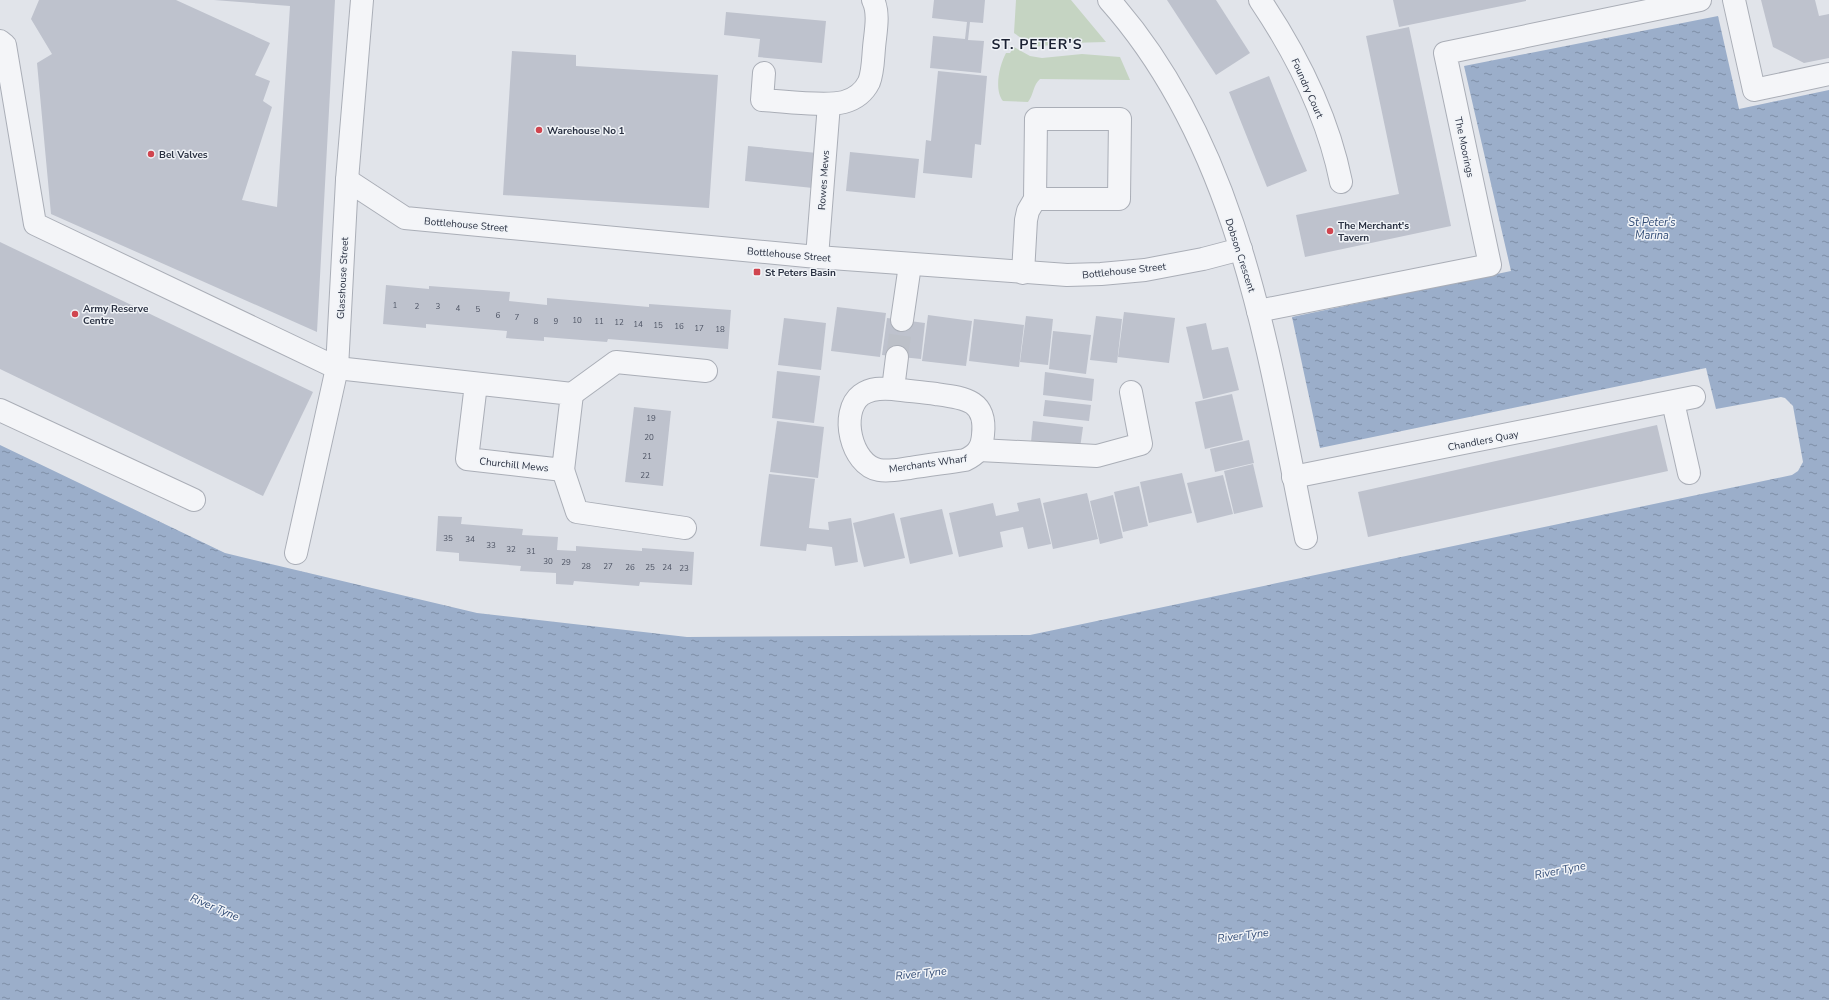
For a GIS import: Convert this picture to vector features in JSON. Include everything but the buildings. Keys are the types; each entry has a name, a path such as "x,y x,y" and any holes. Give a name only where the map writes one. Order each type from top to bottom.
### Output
{"street":[{"name":"Glasshouse Street","path":"296,553 337,368 347,180 362,0"},
{"path":"764,73 762,100 829,104 843,103 854,99 863,92 869,81 872,67 876,13 873,0"},
{"name":"Dobson Crescent","path":"1109,0 1124,18 1170,83 1187,114 1217,182 1241,249 1258,311 1306,538"},
{"name":"Foundry Court","path":"1260,0 1283,37 1308,85 1322,119 1338,167 1341,182"},
{"name":"The Moorings","path":"1258,311 1490,265 1445,53 1700,0"},
{"path":"1734,0 1754,90 1829,74"},
{"path":"0,41 5,45 34,224 337,368 572,394 616,362 706,371"},
{"name":"Rowes Mews","path":"817,257 829,104"},
{"path":"1023,272 1026,220 1028,211 1035,198 1036,119 1120,119 1119,199 1035,198"},
{"name":"Bottlehouse Street","path":"347,180 405,218 910,265 1067,275 1102,274 1145,270 1203,259 1241,249"},
{"path":"902,320 910,265"},
{"path":"893,389 897,357"},
{"name":"Churchill Mews","path":"476,384 467,459 563,470"},
{"name":"Merchants Wharf","path":"878,388 893,389 961,397 977,406 983,415 984,423 983,438 979,450 974,456 964,460 898,469 880,470 870,466 861,459 856,451 849,420 851,411 860,396 868,391 878,388"},
{"name":"Merchants Wharf","path":"979,450 1097,456 1141,444 1131,392"},
{"name":"Churchill Mews","path":"572,394 563,470 577,512 685,528"},
{"name":"Chandlers Quay","path":"1293,477 1684,399 1689,473"},
{"path":"0,410 194,500"}],"green space":[{"path":"1016,0 1071,0 1106,42 1068,43 1034,47 1014,33"},
{"path":"1014,47 1030,56 1042,58 1082,54 1120,57 1130,80 1040,79 1036,84 1028,102 1003,101 1000,96 998,78 1001,64 1006,53 1010,53"}],"water":[{"path":"1718,16 1739,109 1829,90 1829,1000 0,1000 0,445 225,553 477,613 687,637 1030,635 1792,475 1798,471 1803,462 1793,406 1785,398 1781,397 1716,409 1706,368 1320,448 1292,317 1511,271 1464,66"}],"tunnel":[{"path":"897,357 902,320"}],"place":[{"name":"Warehouse No 1","path":"539,130"},
{"name":"Bel Valves","path":"151,154"},
{"name":"The Merchant's Tavern","path":"1330,231"},
{"name":"St Peters Basin","path":"757,272"},
{"name":"Army Reserve Centre","path":"75,314"}],"district":[{"name":"ST. PETER'S","path":"1037,44"}],"water label":[{"name":"St Peter's Marina","path":"1652,228"},
{"name":"River Tyne","path":"1560,870"},
{"name":"River Tyne","path":"215,907"},
{"name":"River Tyne","path":"1243,935"},
{"name":"River Tyne","path":"921,973"}]}
